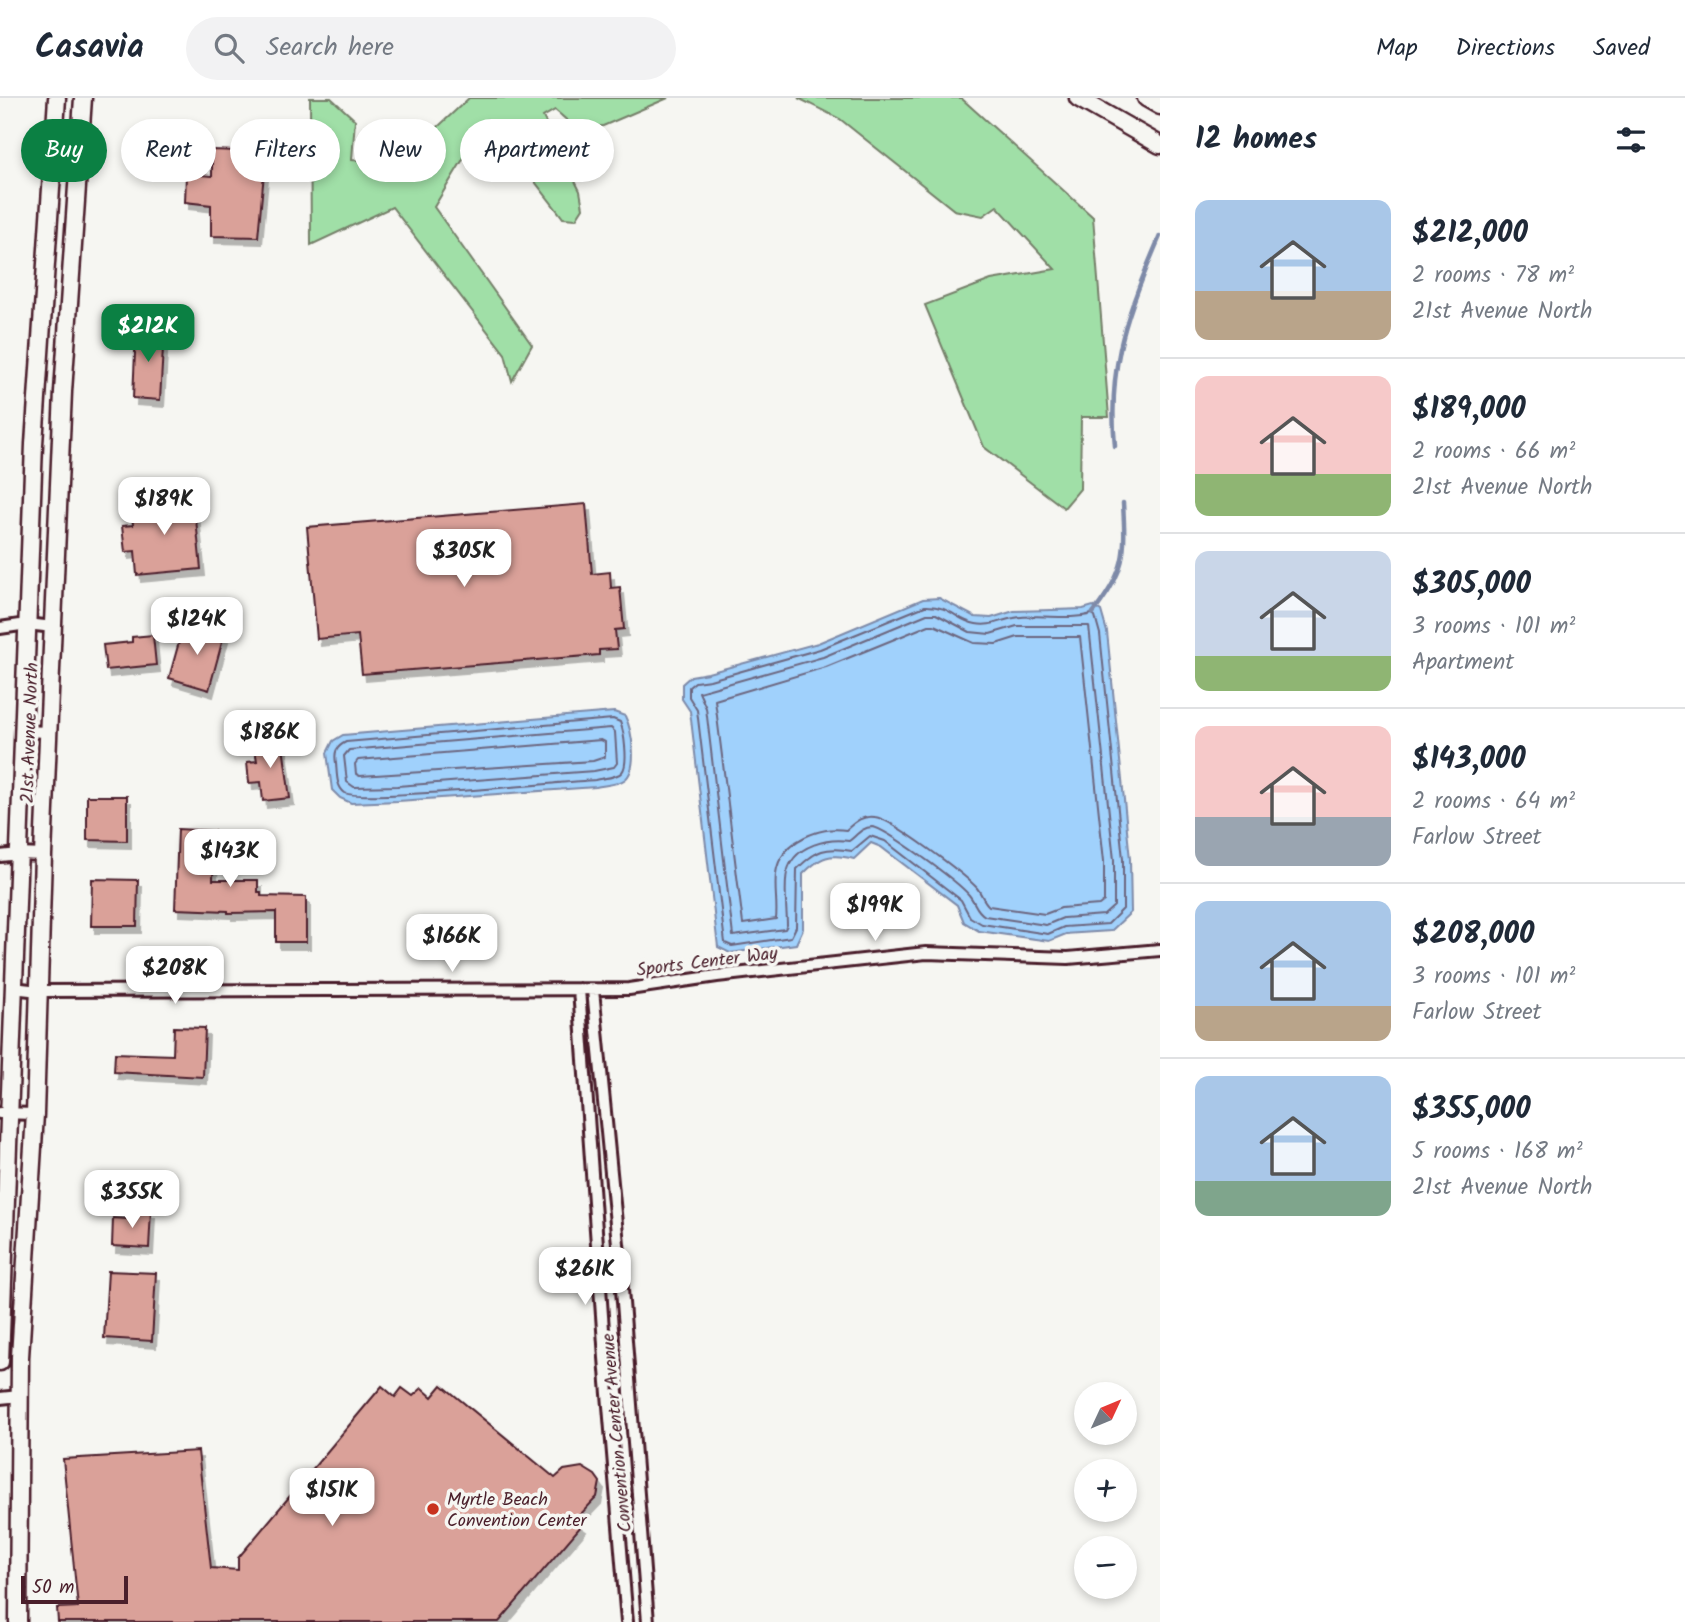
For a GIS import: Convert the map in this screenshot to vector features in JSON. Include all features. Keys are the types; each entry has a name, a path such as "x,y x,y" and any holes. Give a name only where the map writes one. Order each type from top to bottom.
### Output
{"main road":[{"name":"21st Avenue North","path":"0,1362 4,1113 19,853 33,444 57,98"},
{"name":"21st Avenue North","path":"18,1622 20,1357 35,1114 63,392 83,98"},
{"path":"1078,98 1160,145"},
{"path":"1146,98 1160,106"}],"street":[{"path":"0,628 27,624 53,627"},
{"path":"23,731 49,732"},
{"path":"0,856 19,853 43,855"},
{"name":"Sports Center Way","path":"13,988 39,991 629,989 717,976 926,953 1068,958 1160,950"},
{"name":"Convention Center Avenue","path":"579,989 627,1622"},
{"name":"Convention Center Avenue","path":"593,990 620,1264 648,1622"},
{"path":"4,1113 35,1114"},
{"path":"0,1398 20,1396"}],"green space":[{"path":"310,98 331,98 354,119 354,182 446,182 446,119 469,98 668,98 614,121 614,119 565,119 555,110 543,117 544,119 460,119 460,164 434,207 532,345 512,381 505,354 392,207 311,245 311,182 340,182 340,119 310,119"},
{"path":"798,98 961,98 1093,217 1109,417 1081,417 1080,489 1064,508 984,447 925,305 991,280 1055,269 997,206 983,216 954,210 840,119"},
{"path":"535,182 576,182 583,208 576,219 563,218"}],"water":[{"path":"939,598 975,617 991,618 1014,611 1083,609 1093,606 1101,611 1107,632 1130,859 1131,912 1111,931 1066,934 1049,941 979,931 964,922 957,905 881,847 871,843 854,859 832,856 815,863 803,874 803,929 796,944 730,953 718,947 690,711 682,699 682,684 691,676 818,643 923,599"},
{"path":"614,712 625,716 633,750 629,775 618,783 596,787 351,803 332,790 327,753 333,741 343,735"}],"building":[{"path":"216,150 230,151 230,182 263,182 258,237 211,236 211,205 185,202 186,182 216,182"},
{"path":"136,329 164,331 160,400 133,398"},
{"path":"194,499 201,569 137,575 135,551 125,552 122,526 133,525 131,504"},
{"path":"586,504 592,574 610,572 611,588 620,587 624,629 615,630 617,649 599,650 599,655 362,674 358,635 317,639 307,527"},
{"path":"184,624 224,635 209,690 169,678"},
{"path":"153,635 156,665 106,670 103,645 132,642 132,637"},
{"path":"282,739 290,798 263,801 261,782 249,783 247,762 257,761 254,743"},
{"path":"87,796 127,796 127,841 87,840"},
{"path":"178,829 214,831 213,880 258,880 258,892 261,892 261,896 306,897 306,942 276,942 276,912 228,913 175,909"},
{"path":"92,879 138,880 137,926 91,926"},
{"path":"174,1027 205,1028 203,1077 114,1072 115,1053 173,1055"},
{"path":"128,1210 151,1211 149,1248 112,1246 113,1218 127,1219"},
{"path":"108,1271 156,1273 152,1341 104,1338"},
{"name":"Myrtle Beach Convention Center","path":"442,1385 555,1478 564,1470 582,1467 595,1475 600,1482 597,1497 575,1520 582,1525 499,1622 58,1622 57,1608 78,1607 63,1459 198,1451 211,1568 238,1570 238,1558 382,1386 395,1397 402,1388 413,1396 422,1388 432,1397"}],"waterway":[{"path":"1115,446 1113,416 1117,363 1138,289 1160,236"},
{"path":"1093,613 1118,573 1124,549 1123,503"}],"place":[{"name":"Myrtle Beach Convention Center","path":"433,1509"}]}
